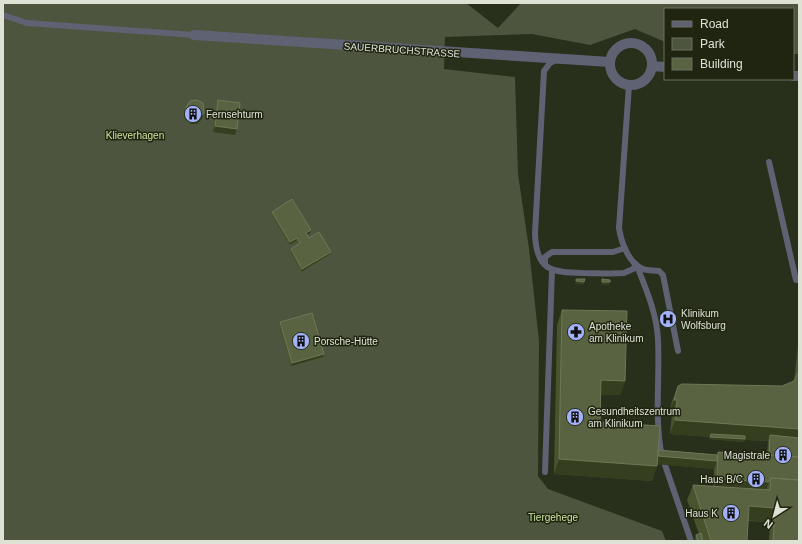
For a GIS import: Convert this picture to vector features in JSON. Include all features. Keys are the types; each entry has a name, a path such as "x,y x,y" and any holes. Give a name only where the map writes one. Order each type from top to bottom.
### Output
{"street":[{"name":"SAUERBRUCHSTRASSE","path":"194,35 610,62"},
{"path":"633,42 648,50 652,57 653,66 650,74 645,80 638,84 630,85 622,83 615,78 611,70 610,62 612,54 618,47 625,43 633,42"},
{"path":"653,66 664,66"}],"lane":[{"path":"3,15 28,23 194,35"},
{"path":"559,59 550,63 544,71 535,233 536,251 545,265 552,270 559,272 618,274 630,271 636,264"},
{"path":"630,85 619,228 625,248 636,264 653,312 658,339 658,423 664,462 691,541"},
{"path":"769,162 796,280 799,280"},
{"path":"545,265 545,257 552,252 612,252 625,248"},
{"path":"636,264 643,269 659,271 664,275 678,351"},
{"path":"545,472 552,270"}],"green space":[{"path":"3,3 466,3 498,28 521,3 799,3 799,54 794,54 794,8 664,8 664,42 635,29 590,45 532,34 445,37 444,69 515,77 518,174 529,249 539,341 538,476 548,489 662,531 666,541 3,541"}],"building":[{"path":"197,100 203,103 204,113 199,118 192,118 186,114 186,107 190,101"},
{"path":"218,100 240,103 237,129 215,126"},
{"path":"292,199 311,230 306,233 309,238 319,232 331,252 302,269 291,249 300,243 297,238 290,242 272,212"},
{"path":"576,279 585,279 584,282 576,281"},
{"path":"602,279 610,280 610,282 602,282"},
{"name":"Gesundheitszentrum am Klinikum","path":"562,310 627,311 625,381 601,380 600,422 660,426 657,466 559,459"},
{"name":"Porsche-Hütte","path":"312,313 324,354 292,363 280,322"},
{"path":"799,371 799,429 675,420 677,400 674,400 678,386 682,384 782,386 794,381"},
{"path":"711,434 745,436 745,439 710,437"},
{"path":"770,435 799,438 799,457 769,455"},
{"path":"658,450 717,455 717,461 658,456"},
{"path":"718,452 799,457 799,480 771,478 769,482 717,479"},
{"path":"771,478 799,480 799,541 773,541 775,508 749,506 747,541 711,541 693,485 770,490"},
{"path":"701,533 703,541 698,541 696,535"}],"place":[{"name":"Fernsehturm","path":"193,114"},
{"name":"Klinikum Wolfsburg","path":"668,319"},
{"name":"Apotheke am Klinikum","path":"576,332"},
{"name":"Porsche-Hütte","path":"301,341"},
{"name":"Gesundheitszentrum am Klinikum","path":"575,417"},
{"name":"Magistrale","path":"783,455"},
{"name":"Haus B/C","path":"756,479"},
{"name":"Haus K","path":"731,513"}],"park label":[{"name":"Klieverhagen","path":"135,135"},
{"name":"Tiergehege","path":"553,517"}]}
